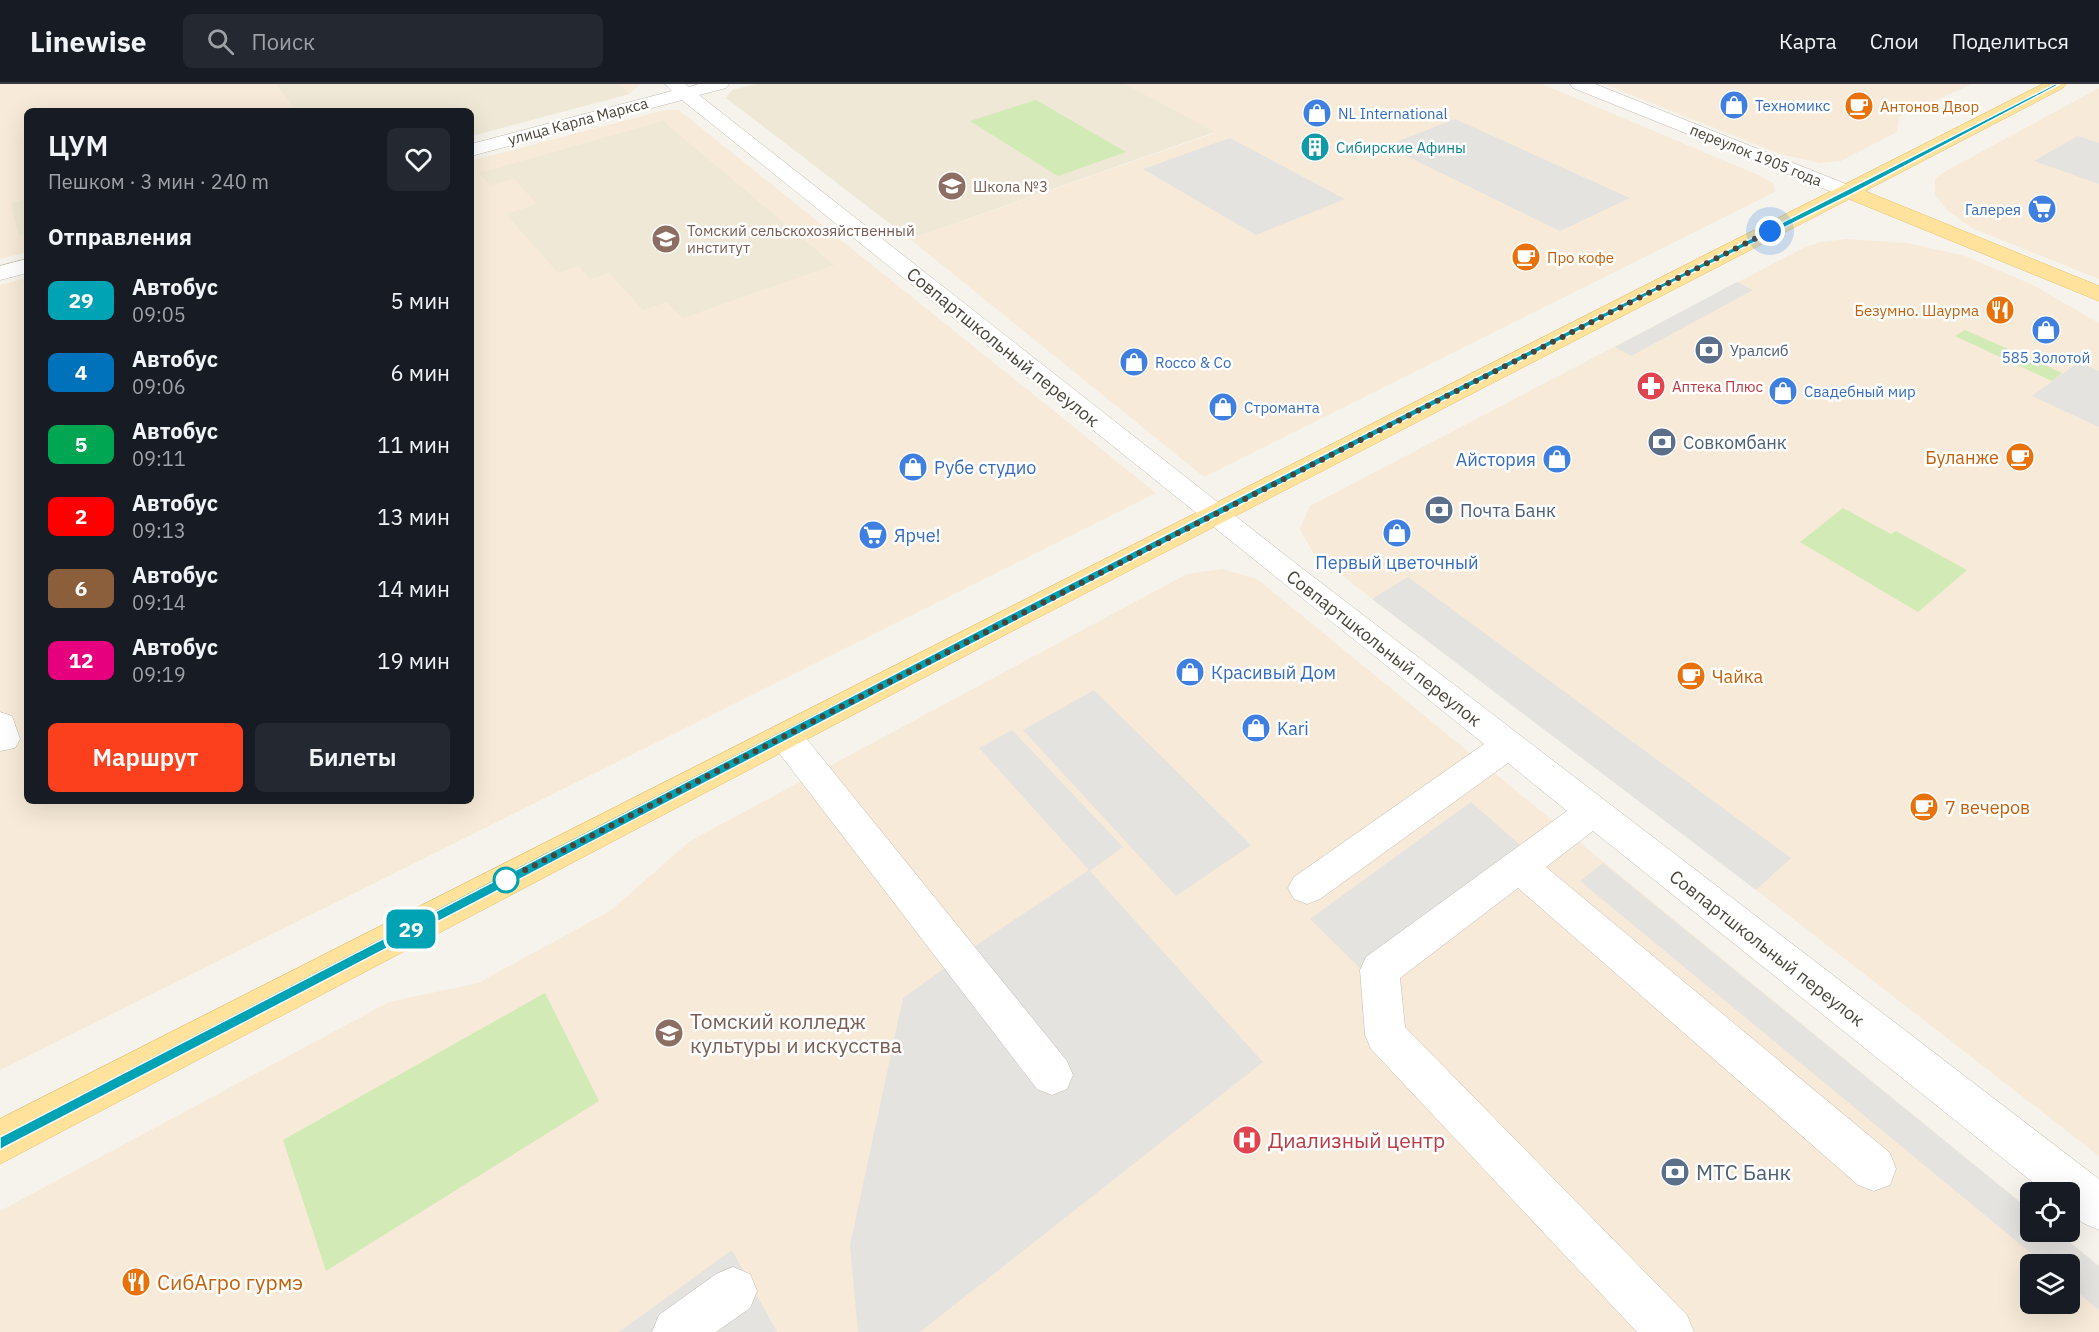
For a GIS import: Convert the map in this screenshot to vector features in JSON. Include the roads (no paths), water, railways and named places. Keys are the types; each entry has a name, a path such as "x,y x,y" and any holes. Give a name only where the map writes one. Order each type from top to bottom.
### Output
{"main road":[{"path":"0,1142 1671,280 1850,192 2057,84"},
{"name":"переулок 1905 года","path":"1850,192 2099,294"}],"street":[{"name":"улица Карла Маркса","path":"474,149 679,89 720,84"},
{"name":"переулок 1905 года","path":"1579,84 1850,192"},
{"name":"Совпартшкольный переулок","path":"679,89 1215,515 2099,1207"},
{"path":"0,273 24,267"},
{"path":"785,736 1052,1075"},
{"path":"1306,888 1508,745"},
{"path":"1593,811 1380,970 1385,1035 1670,1332"},
{"path":"1519,867 1874,1169"},
{"path":"676,1332 733,1292"}],"place":[{"name":"Техномикс","path":"1734,105"},
{"name":"Антонов Двор","path":"1859,106"},
{"name":"NL International","path":"1317,113"},
{"name":"Сибирские Афины","path":"1315,147"},
{"name":"Школа №3","path":"952,186"},
{"name":"Галерея","path":"2042,209"},
{"name":"Томский сельскохозяйственный институт","path":"666,239"},
{"name":"Про кофе","path":"1526,257"},
{"name":"Безумно. Шаурма","path":"2000,310"},
{"name":"585 Золотой","path":"2046,330"},
{"name":"Уралсиб","path":"1709,350"},
{"name":"Rocco & Co","path":"1134,362"},
{"name":"Аптека Плюс","path":"1651,386"},
{"name":"Свадебный мир","path":"1783,391"},
{"name":"Строманта","path":"1223,407"},
{"name":"Совкомбанк","path":"1662,442"},
{"name":"Буланже","path":"2020,457"},
{"name":"Айстория","path":"1557,459"},
{"name":"Рубе студио","path":"913,467"},
{"name":"Почта Банк","path":"1439,510"},
{"name":"Первый цветочный","path":"1397,533"},
{"name":"Ярче!","path":"873,535"},
{"name":"Красивый Дом","path":"1190,672"},
{"name":"Чайка","path":"1691,676"},
{"name":"Kari","path":"1256,728"},
{"name":"7 вечеров","path":"1924,807"},
{"name":"Томский колледж культуры и искусства","path":"669,1033"},
{"name":"Диализный центр","path":"1247,1140"},
{"name":"МТС Банк","path":"1675,1172"},
{"name":"СибАгро гурмэ","path":"136,1282"}]}
